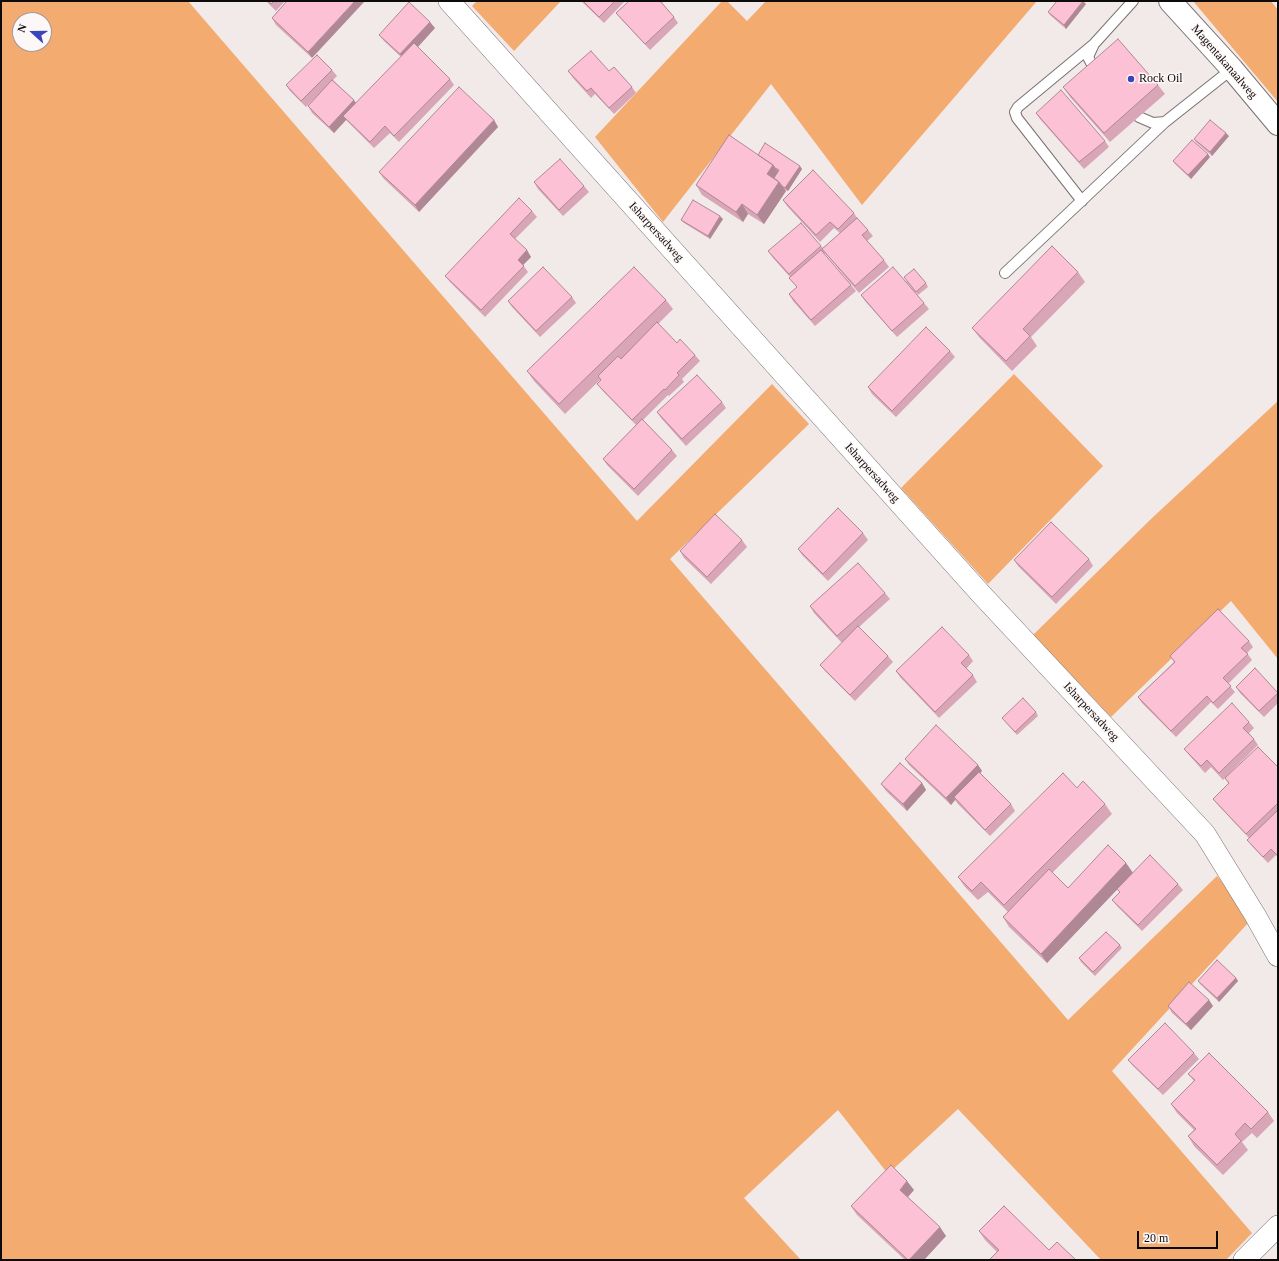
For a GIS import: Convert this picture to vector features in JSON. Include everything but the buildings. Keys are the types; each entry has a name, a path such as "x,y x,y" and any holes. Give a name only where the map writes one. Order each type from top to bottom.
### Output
{"street":[{"name":"Isharpersadweg","path":"449,1 981,594 1205,834 1255,915 1278,956"},
{"name":"Magentakanaalweg","path":"1170,1 1232,69 1278,124"},
{"path":"1244,1260 1278,1226"}],"lane":[{"path":"1082,201 1017,118 1015,112 1018,107 1094,44 1133,1"},
{"path":"1094,44 1088,57 1097,74"},
{"path":"1005,273 1165,122 1232,69"},
{"path":"1139,117 1152,123 1165,122"}],"shaded area":[{"path":"1,1 188,1 637,521 772,384 809,424 670,559 1068,1020 1217,876 1234,897 1249,922 1112,1071 1252,1233 1226,1260 1101,1260 958,1109 888,1174 838,1110 744,1198 801,1260 1,1260"},
{"path":"477,1 561,1 514,51 472,6"},
{"path":"722,1 727,1 747,21 766,1 1037,1 862,205 771,84 663,222 595,137"},
{"path":"1193,1 1271,1 1278,10 1278,102"},
{"path":"1014,374 1103,466 988,584 901,488"},
{"path":"1278,401 1278,659 1231,601 1111,717 1033,635 1151,519"}],"place":[{"name":"Rock Oil","path":"1131,79"}]}
